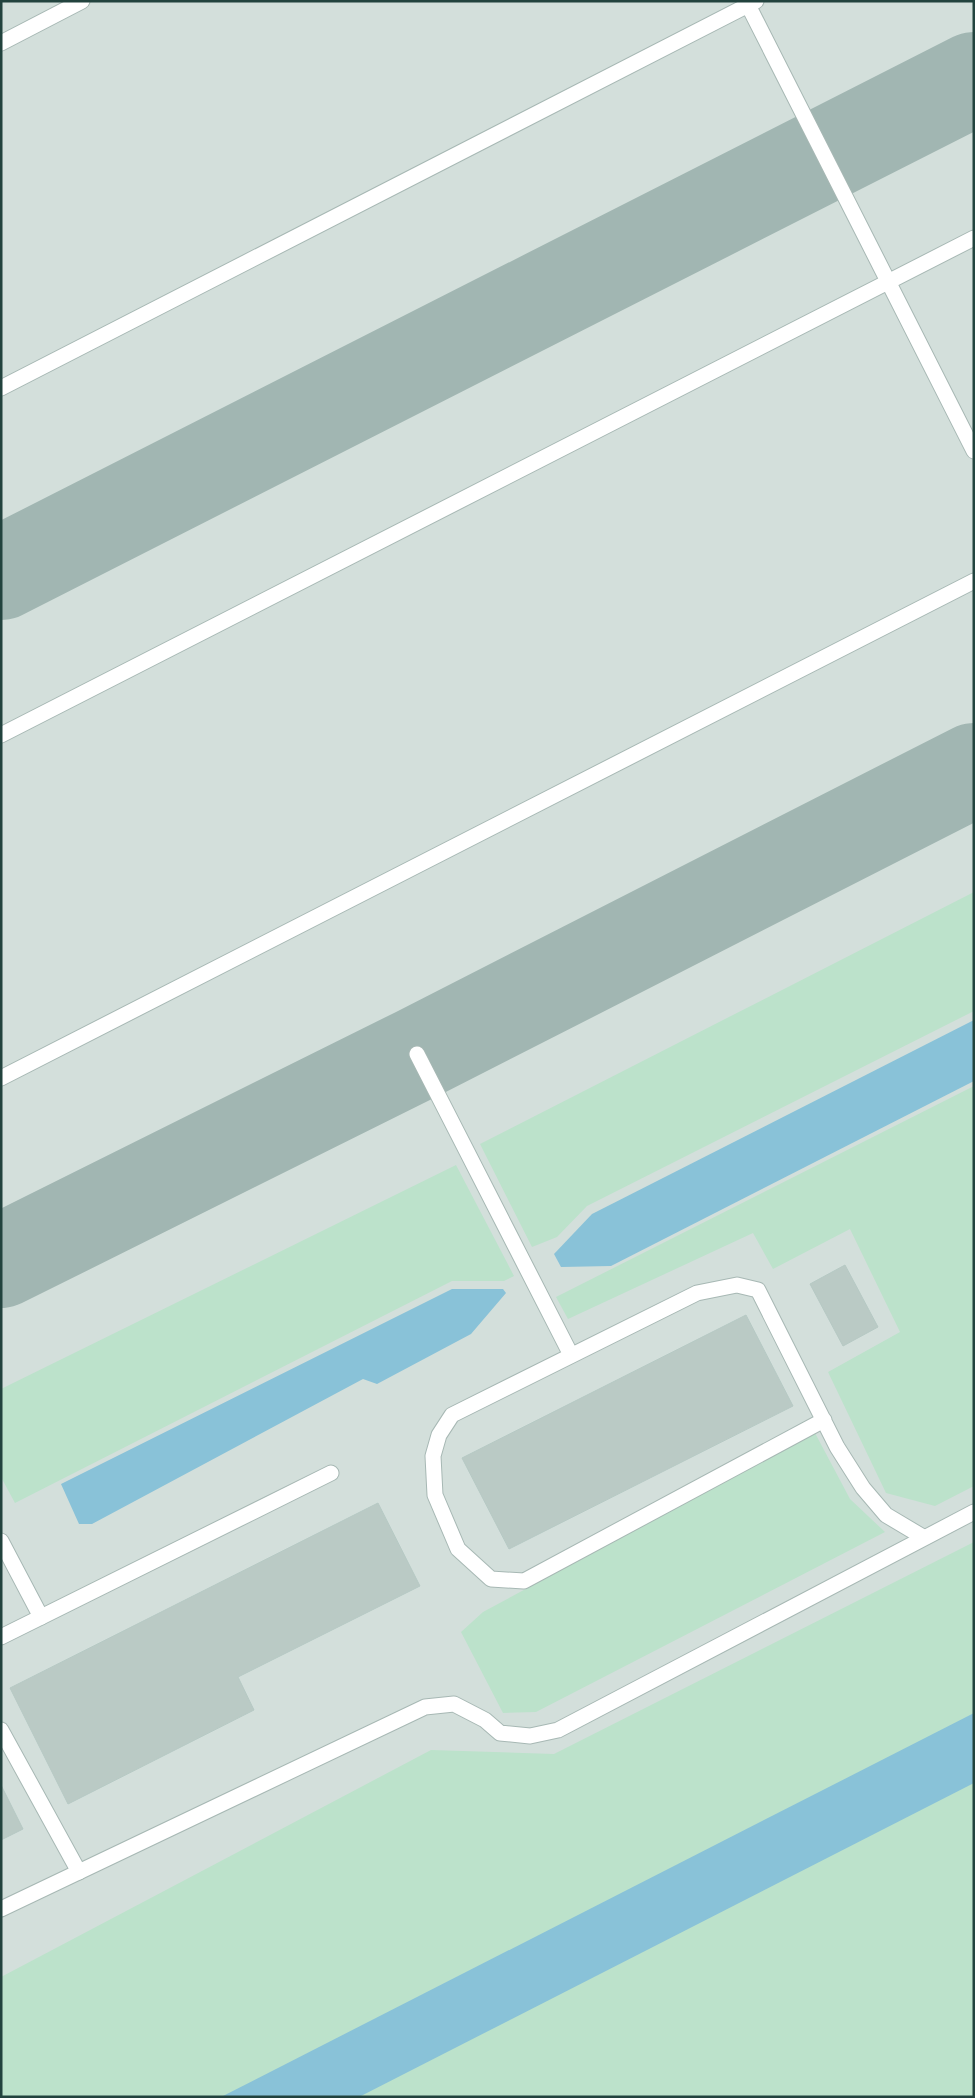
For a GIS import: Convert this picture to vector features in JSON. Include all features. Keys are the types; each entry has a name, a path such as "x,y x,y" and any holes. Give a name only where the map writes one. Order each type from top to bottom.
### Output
{"lane":[{"path":"1,43 82,1"},
{"path":"1,388 750,3 974,451"},
{"path":"1,735 974,238"},
{"path":"1,1078 974,581"},
{"path":"417,1054 571,1355"},
{"path":"824,1420 524,1581 491,1579 458,1549 435,1495 433,1456 439,1436 452,1415 697,1293 737,1285 758,1290 824,1420 837,1447 863,1488 886,1515 923,1537"},
{"path":"1,1636 330,1473"},
{"path":"1,1909 425,1707 454,1704 485,1720 500,1733 530,1736 558,1730 923,1537 974,1512"},
{"path":"1,1541 41,1617"},
{"path":"1,1730 79,1872"}],"shaded area":[{"path":"1,1 974,1 974,2097 1,2097"}],"green space":[{"path":"974,892 974,1011 587,1206 557,1237 532,1247 480,1144"},
{"path":"974,1086 974,1486 935,1506 886,1493 828,1372 900,1332 850,1229 773,1269 753,1233 568,1319 556,1297"},
{"path":"456,1165 514,1276 504,1281 452,1281 15,1503 1,1477 1,1389"},
{"path":"815,1433 850,1499 885,1532 536,1712 503,1713 461,1632 483,1612"},
{"path":"974,1542 974,2097 1,2097 1,1977 431,1750 554,1754"}],"water":[{"path":"974,1020 974,1081 611,1266 561,1267 554,1254 592,1214"},
{"path":"452,1289 503,1289 506,1293 471,1334 377,1384 363,1379 92,1524 79,1524 61,1484"},
{"path":"974,1713 974,1783 359,2097 221,2097"}],"building":[{"path":"845,1265 878,1327 843,1346 810,1284"},
{"path":"746,1315 793,1406 509,1549 462,1458"},
{"path":"378,1503 420,1586 238,1677 254,1710 68,1804 10,1688"},
{"path":"1,1785 23,1829 1,1840"}],"taxiway":[{"path":"1,573 974,79"},
{"path":"1,1261 417,1054 974,770"}]}
